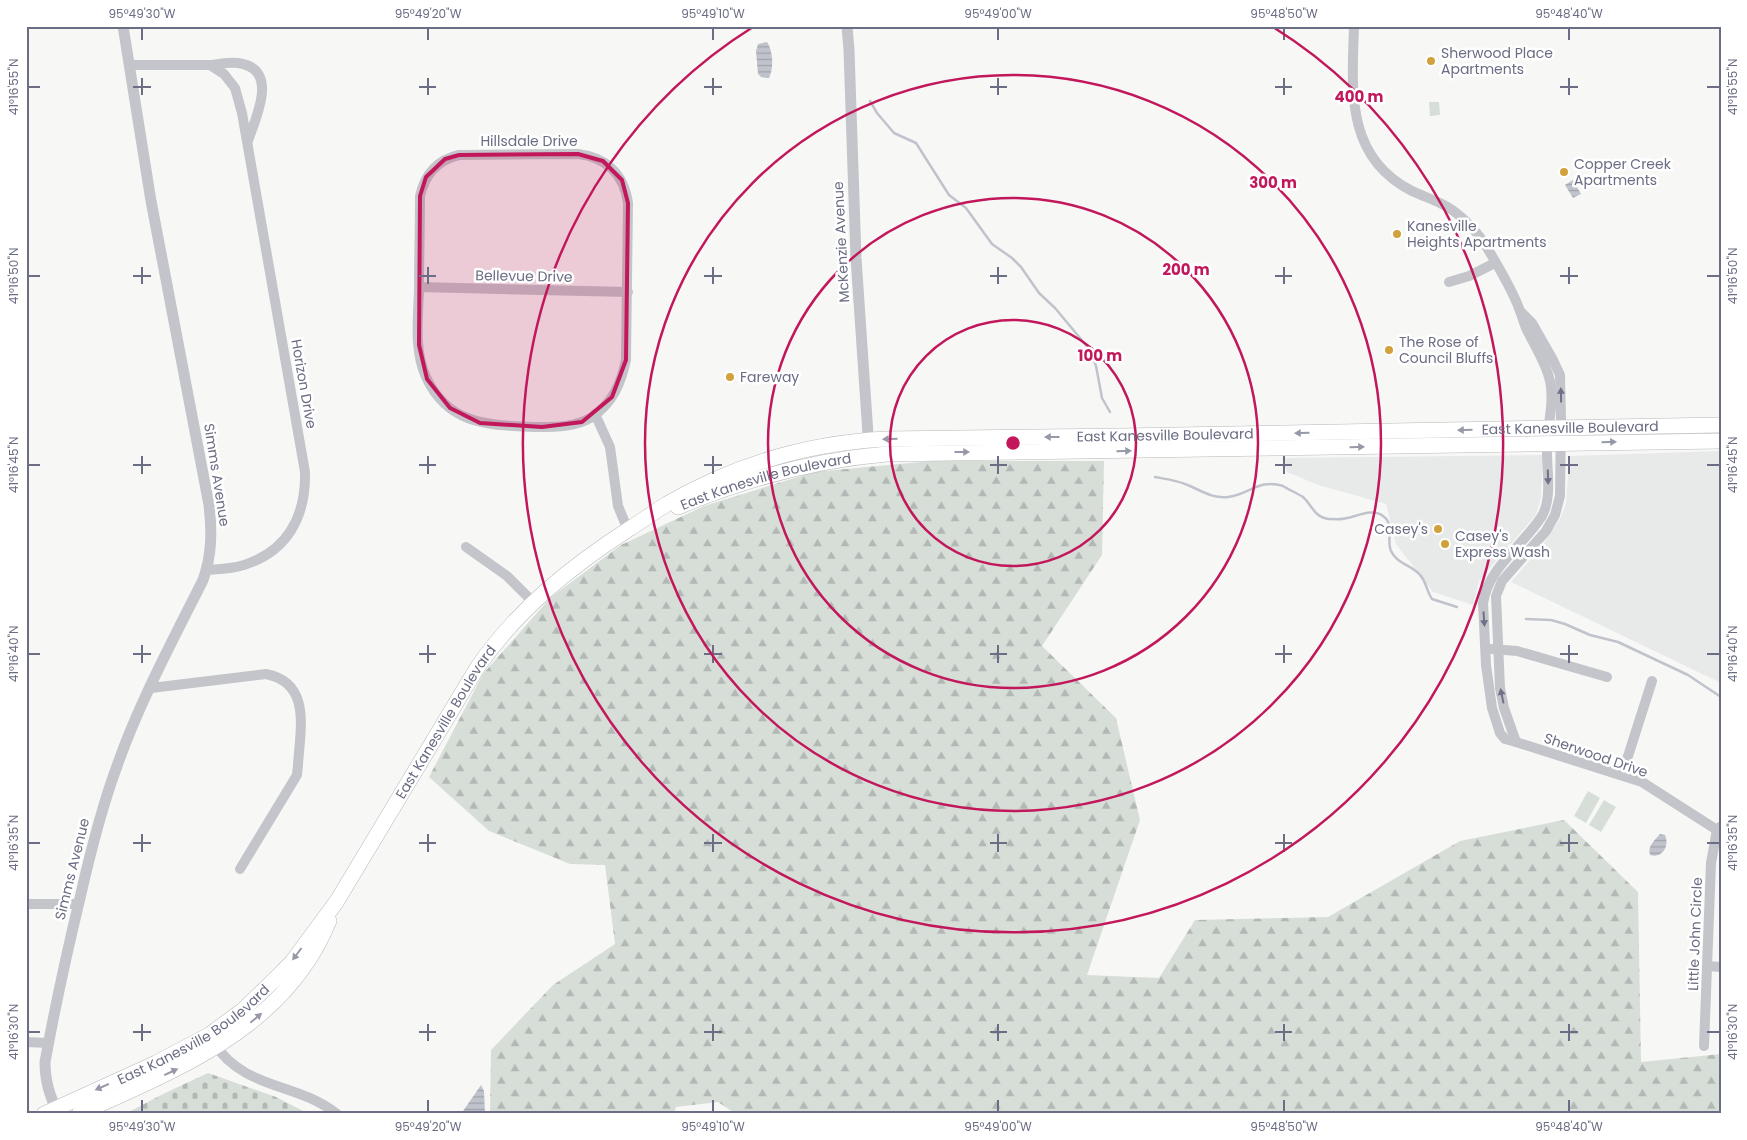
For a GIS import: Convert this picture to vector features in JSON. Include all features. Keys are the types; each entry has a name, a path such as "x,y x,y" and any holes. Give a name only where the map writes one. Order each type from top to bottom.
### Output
{"main road":[{"name":"East Kanesville Boulevard","path":"628,530 686,504 775,472 869,455 911,452 1131,451 1554,436 1721,425"},
{"name":"East Kanesville Boulevard","path":"79,1114 178,1068 212,1041 292,962 337,901 477,668 502,635 533,602 577,564 666,504 688,492 741,469 797,451 868,440 1554,436 1721,441"},
{"name":"East Kanesville Boulevard","path":"52,1112 156,1063 212,1041"}],"street":[{"name":"Simms Avenue","path":"52,1112 45,1077 48,1043 65,957 105,799 117,765 206,570 211,544 209,505 151,201 123,26"},
{"name":"McKenzie Avenue","path":"847,26 856,258 869,455"},
{"name":"Sherwood Drive","path":"1354,26 1353,99 1356,120 1366,147 1377,163 1396,181 1416,193 1448,207 1466,220 1485,244 1520,311 1523,322 1543,361 1550,381 1551,419 1560,496 1558,508 1546,531 1500,585 1496,596 1501,696 1516,742"},
{"name":"Horizon Drive","path":"129,65 210,65 231,63 244,65 252,69 260,78 263,91 247,144"},
{"name":"Horizon Drive","path":"206,570 235,568 263,558 294,527 305,496 305,472 242,114 235,88 224,74 210,65"},
{"name":"Hillsdale Drive","path":"459,155 589,155 608,164 619,176 627,192 628,202 626,360 622,381 612,397 595,414 582,422 563,426 493,425 480,423 460,414 438,397 427,379 421,362 419,345 419,287 420,196 426,177 436,165 445,160 459,155"},
{"path":"1449,282 1469,276 1495,263"},
{"name":"Bellevue Drive","path":"419,287 628,292"},
{"path":"595,414 610,447 618,506 628,530"},
{"name":"Sherwood Drive","path":"1554,436 1547,503 1542,515 1496,571 1489,583 1483,603 1488,688 1500,732 1505,738 1516,742 1642,782 1719,828"},
{"path":"466,548 507,576 533,602"},
{"path":"1486,649 1498,648 1518,651 1607,677"},
{"path":"151,688 266,674 278,677 288,683 296,692 300,705 297,775 288,793 240,869"},
{"path":"1622,775 1652,681"},
{"name":"Little John Circle","path":"1704,1046 1711,863 1719,828"},
{"path":"26,904 78,904"},
{"path":"1707,966 1721,967"},
{"path":"212,1041 245,1074 301,1093 326,1105 337,1114"},
{"path":"26,1042 48,1043"}],"highlighted area":[{"path":"578,154 603,161 622,180 628,203 626,360 612,397 582,422 542,427 480,423 450,408 427,379 419,345 420,196 426,177 445,159 459,155"}],"shaded area":[{"path":"767,42 771,50 772,60 769,78 761,77 758,74 756,51 758,44"},
{"path":"1573,180 1581,194 1573,198 1565,185"},
{"path":"1721,451 1721,683 1511,582 1541,547 1560,519 1566,504 1569,456"},
{"path":"1543,455 1541,497 1536,515 1479,581 1473,605 1433,592 1396,544 1386,504 1318,485 1287,472 1282,458"},
{"path":"1660,834 1665,835 1666,847 1658,855 1650,855 1651,846"},
{"path":"481,1085 484,1091 485,1114 461,1114"}],"green space":[{"path":"1429,102 1439,102 1440,115 1430,116"},
{"path":"931,461 1104,461 1102,555 1042,646 1116,718 1140,820 1087,975 1159,978 1195,920 1328,917 1460,841 1564,820 1638,892 1641,1062 1721,1054 1721,1114 736,1114 718,1102 676,1107 674,1114 490,1114 491,1050 553,985 615,944 605,865 570,864 489,831 429,777 483,674 550,598 621,545 704,506 814,472"},
{"path":"1588,791 1600,798 1586,823 1574,816"},
{"path":"1604,800 1616,807 1601,832 1589,825"},
{"path":"208,1073 276,1097 309,1114 125,1114"}],"waterway":[{"path":"870,101 877,113 894,133 916,143 949,195 966,208 992,244 1021,267 1039,293 1055,308 1090,350 1096,366 1102,398 1110,412"},
{"path":"1155,477 1181,483 1216,497 1235,496 1261,485 1275,484 1283,486 1303,497 1319,516 1328,519 1342,519 1365,513 1379,514 1387,519 1389,523 1390,547 1397,559 1420,575 1432,599 1457,607"},
{"path":"1526,619 1551,620 1590,635 1618,642 1688,675 1721,697"}],"place":[{"name":"Sherwood Place Apartments","path":"1431,61"},
{"name":"Copper Creek Apartments","path":"1564,172"},
{"name":"Kanesville Heights Apartments","path":"1397,234"},
{"name":"The Rose of Council Bluffs","path":"1389,350"},
{"name":"Fareway","path":"730,377"},
{"name":"Casey's","path":"1438,529"},
{"name":"Casey's Express Wash","path":"1445,544"}]}
